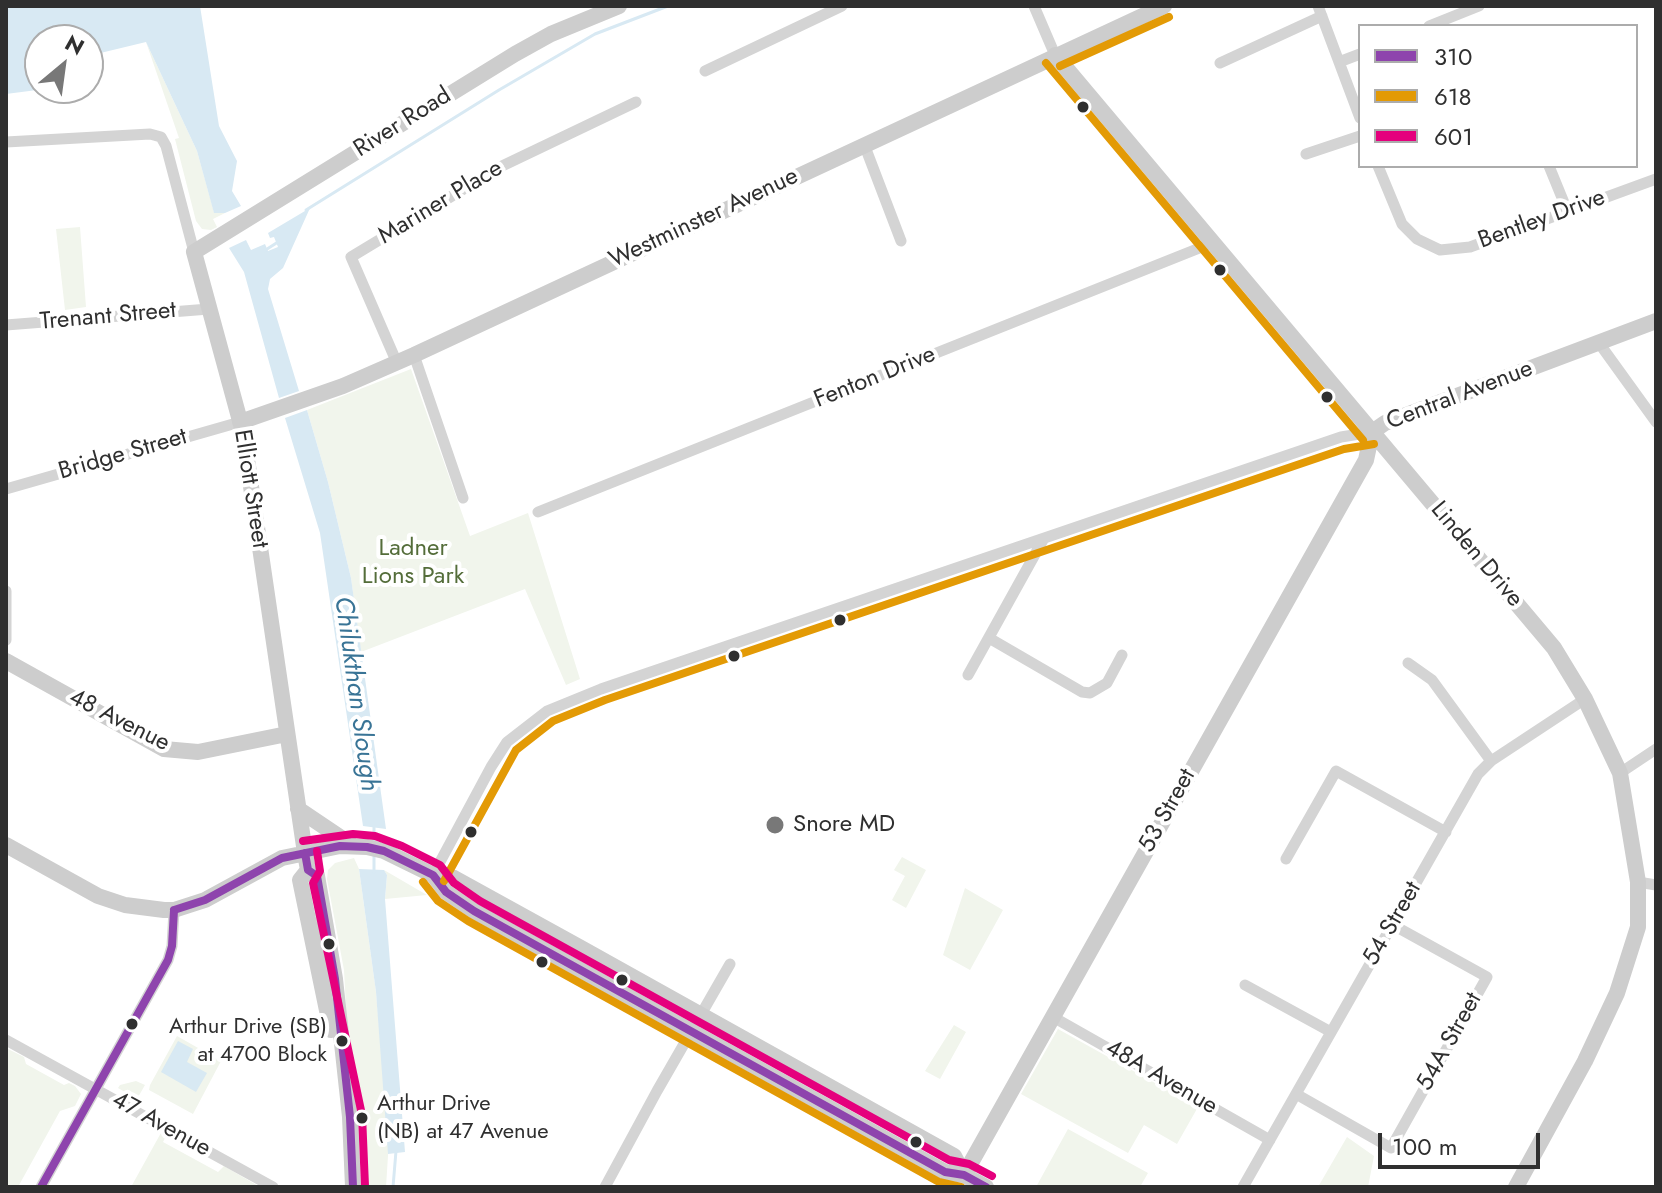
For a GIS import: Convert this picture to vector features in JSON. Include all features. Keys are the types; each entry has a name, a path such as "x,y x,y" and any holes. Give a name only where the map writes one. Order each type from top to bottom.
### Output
{"street":[{"name":"River Road","path":"194,252 515,54 551,34 619,6"},
{"path":"705,71 842,6"},
{"name":"Linden Drive","path":"1034,6 1055,55 1554,648 1585,699 1620,773 1638,882 1638,927 1617,993 1585,1061 1516,1187"},
{"name":"Westminster Avenue","path":"240,422 397,363 1164,6"},
{"path":"1434,24 1479,6"},
{"path":"1220,63 1320,11 1358,113"},
{"path":"1339,62 1358,55"},
{"name":"Mariner Place","path":"397,363 351,257 500,167 636,102"},
{"name":"Elliott Street","path":"6,142 156,135 166,146 240,422 306,862 300,880 350,1117 353,1187"},
{"path":"1306,154 1358,137"},
{"path":"864,144 901,241"},
{"name":"Bentley Drive","path":"1379,168 1402,224 1417,239 1440,250 1470,247 1656,179"},
{"path":"1550,168 1567,210"},
{"name":"Fenton Drive","path":"538,512 1212,243"},
{"name":"Trenant Street","path":"6,325 209,309"},
{"name":"Central Avenue","path":"433,875 507,742 547,711 601,689 1341,437 1372,432 1385,423 1656,321"},
{"path":"1599,343 1656,422"},
{"path":"414,355 463,498"},
{"name":"Bridge Street","path":"6,489 240,422"},
{"name":"53 Street","path":"960,1181 1366,460 1372,432"},
{"path":"968,675 1043,540"},
{"path":"6,591 6,640"},
{"path":"989,638 1082,692 1090,693 1107,683 1122,655"},
{"name":"48 Avenue","path":"6,661 164,749 198,752 287,734"},
{"path":"1408,663 1432,680 1491,761"},
{"name":"54 Street","path":"1243,1187 1478,774 1491,761 1585,699"},
{"path":"1620,773 1656,749"},
{"path":"1286,859 1336,771 1446,832"},
{"path":"298,809 353,846 384,851 433,875 454,878 473,888 954,1156 960,1181"},
{"path":"6,845 112,901 152,910 174,910 216,895 276,860 306,862 353,846"},
{"path":"433,875 446,892 474,911 960,1181 986,1187"},
{"path":"1638,882 1656,885"},
{"path":"41,1187 168,960 173,941 174,910"},
{"name":"54A Street","path":"1296,1094 1391,1148 1487,977 1393,925"},
{"path":"605,1187 730,964"},
{"path":"1245,985 1331,1032"},
{"name":"48A Avenue","path":"1053,1017 1270,1140"},
{"name":"47 Avenue","path":"6,1040 272,1187"}],"green space":[{"path":"146,42 197,151 214,212 225,213 213,219 217,227 211,230 202,229 196,221 175,139 179,138"},
{"path":"80,227 86,307 65,310 56,229"},
{"name":"Ladner Lions Park","path":"411,369 470,536 528,513 580,679 566,685 525,589 361,652 351,578 307,410"},
{"path":"902,857 926,870 906,908 892,900 905,876 894,870"},
{"path":"354,858 359,869 376,992 389,1140 386,1187 364,1187 344,970 327,879 328,870 335,863"},
{"path":"384,870 427,895 385,899 387,875"},
{"path":"965,888 1003,910 970,970 943,955"},
{"path":"954,1025 966,1032 940,1079 925,1071"},
{"path":"1058,1029 1198,1107 1177,1144 1144,1125 1128,1153 1021,1094"},
{"path":"177,1036 221,1061 193,1114 149,1090"},
{"path":"6,1048 24,1057 26,1064 64,1085 69,1083 75,1086 81,1094 75,1106 60,1111 18,1187 6,1187"},
{"path":"136,1081 145,1085 137,1099 118,1088 120,1085"},
{"path":"1068,1129 1148,1173 1140,1187 1036,1187"},
{"path":"162,1131 167,1134 163,1142 218,1172 224,1166 260,1187 131,1187"},
{"path":"1347,1137 1374,1156 1368,1187 1318,1187"}],"water":[{"path":"6,6 200,6 219,126 237,161 232,191 241,206 225,213 214,213 197,151 146,42 104,52 104,24 24,24 24,92 6,94"},
{"path":"310,208 283,268 270,279 268,289 299,391 279,398 244,272 229,248 246,240 251,250 265,244 268,251 278,247 274,237 270,238 268,233"},
{"path":"307,410 351,578 386,829 363,826 320,533 285,418"},
{"path":"359,869 384,870 387,875 385,899 405,1152 388,1154 376,992"},
{"path":"178,1041 193,1049 187,1062 207,1073 196,1092 161,1072"}],"waterway":[{"path":"306,210 595,34 668,6"},
{"path":"264,251 278,242"},
{"name":"Chilukthan Slough","path":"374,824 374,844"},
{"name":"Chilukthan Slough","path":"374,856 374,872"},
{"name":"Chilukthan Slough","path":"393,1187 396,1151"}],"transit line":[{"name":"618","path":"1060,66 1169,17"},
{"name":"618","path":"1046,63 1363,440"},
{"name":"618","path":"444,881 516,750 553,721 605,700 1344,449 1374,444"},
{"name":"601","path":"303,841 353,834 375,836 402,846 440,865 454,883 480,901 949,1160 969,1164 992,1176"},
{"name":"310","path":"174,910 205,900 282,858 340,846 384,851 433,875 446,892 474,911 945,1172 964,1175 986,1187"},
{"name":"601","path":"317,851 320,871 313,883 362,1115 365,1186"},
{"name":"310","path":"305,853 308,870 317,876 335,979 350,1117 353,1187"},
{"name":"618","path":"423,882 438,901 468,921 939,1182 961,1187"},
{"name":"310","path":"41,1187 168,960 174,910"}],"place":[{"name":"Snore MD","path":"775,825"},
{"name":"Arthur Drive (SB) at 4700 Block","path":"342,1041"},
{"name":"Arthur Drive (NB) at 47 Avenue","path":"362,1118"}]}
